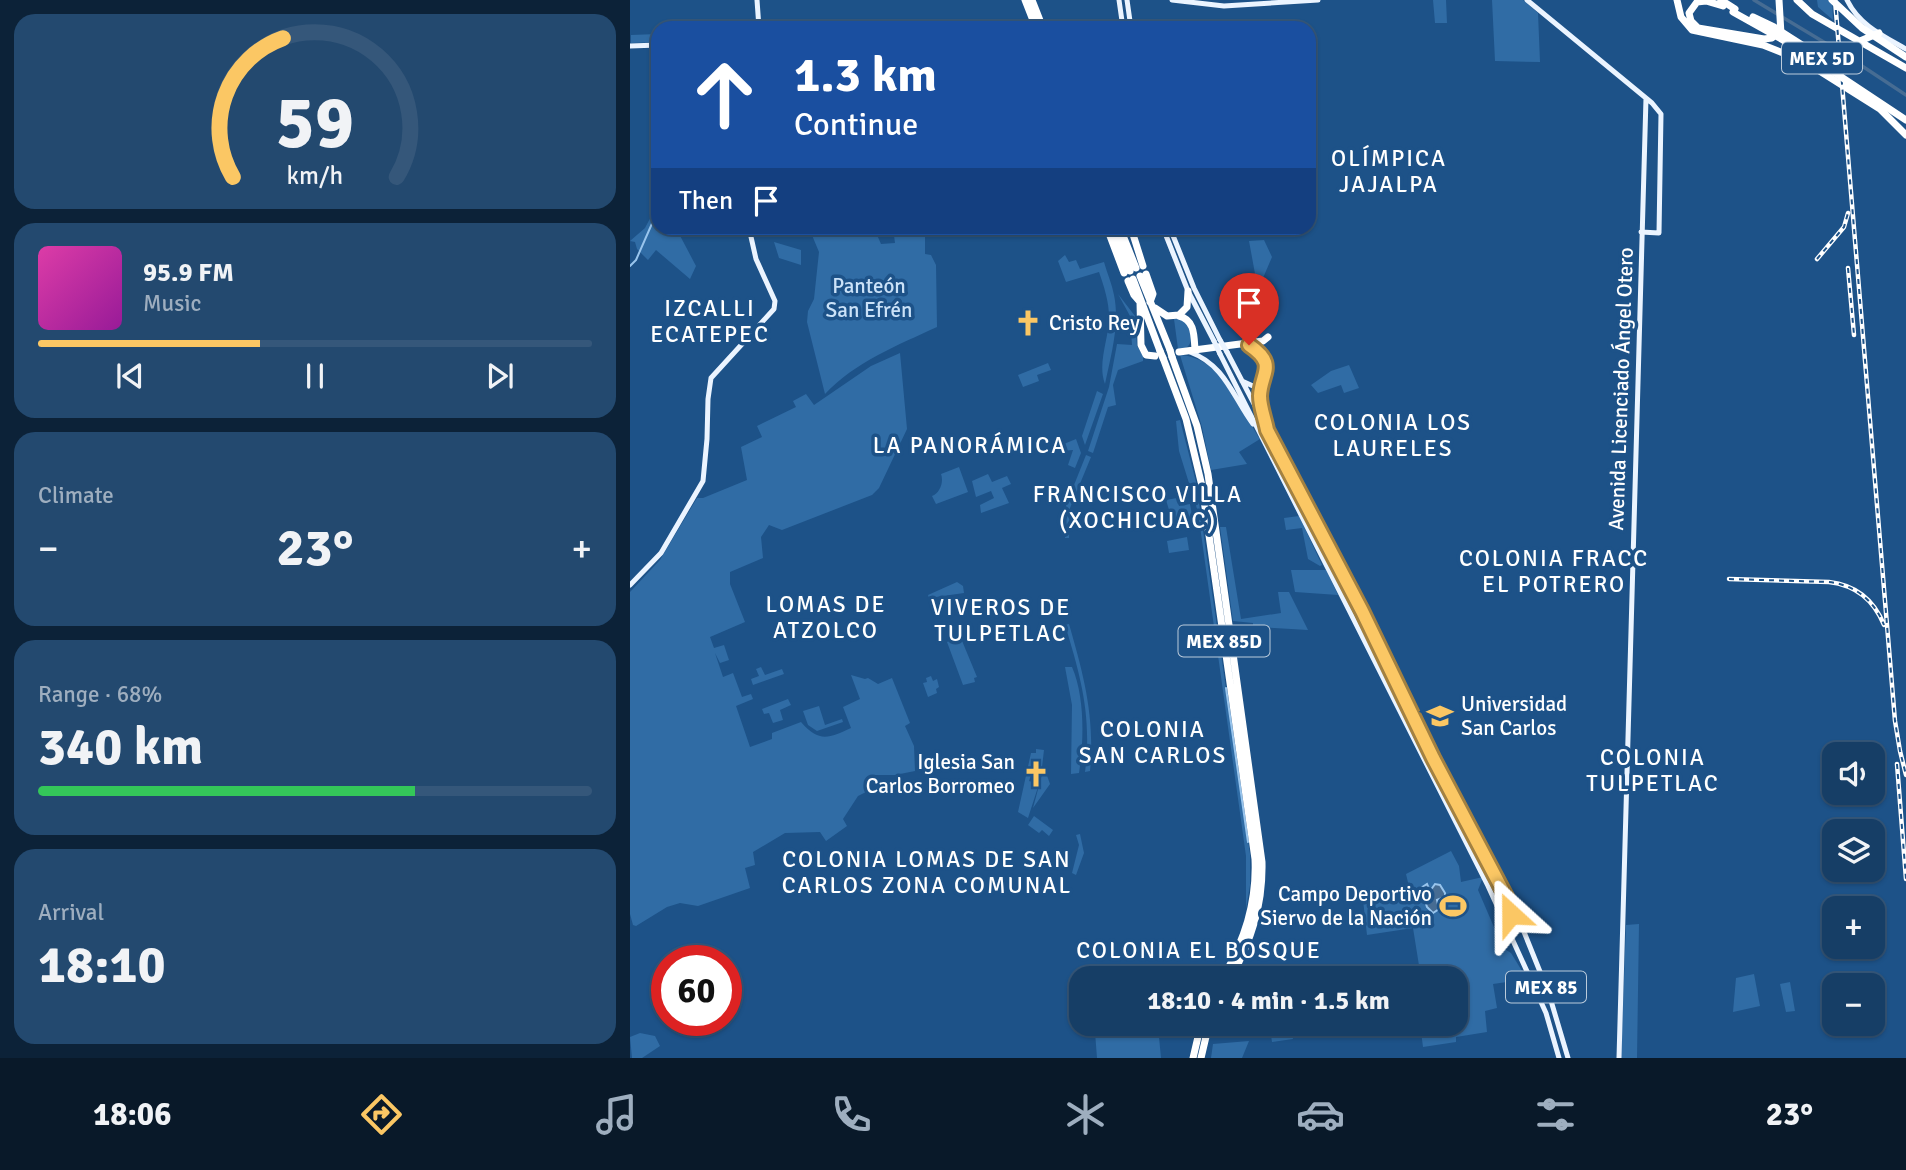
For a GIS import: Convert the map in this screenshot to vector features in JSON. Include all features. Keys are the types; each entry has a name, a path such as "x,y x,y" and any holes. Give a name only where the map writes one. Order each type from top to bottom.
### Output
{"highway":[{"path":"1025,0 1033,21"},
{"path":"1032,0 1040,21"},
{"path":"1677,0 1681,17 1692,30 1763,45 1797,58 1821,70 1880,109 1906,135"},
{"name":"MEX 5D","path":"1714,0 1809,55 1906,120"},
{"path":"1797,0 1812,14 1906,68"},
{"path":"1832,0 1862,28 1906,53"},
{"path":"1838,0 1865,25 1906,53"},
{"path":"1779,1 1784,42 1797,58"},
{"path":"1722,3 1697,2 1689,13 1691,21 1698,28 1765,39 1775,36 1780,24"},
{"name":"MEX 5D","path":"1734,10 1774,27 1906,114"},
{"path":"1860,41 1879,33"},
{"path":"1889,39 1896,62"},
{"path":"1108,235 1114,247 1153,294 1150,302 1163,314 1189,321 1193,331 1180,352"},
{"path":"1116,235 1135,274"},
{"path":"1122,235 1135,274"},
{"path":"1132,235 1136,246 1134,295 1140,302 1141,348 1146,355 1159,355"},
{"path":"1178,316 1187,307 1188,291"},
{"name":"MEX 85D","path":"1140,302 1191,435 1211,520"},
{"name":"MEX 85D","path":"1150,302 1180,352 1197,426 1263,875 1260,904 1253,931 1231,966"},
{"path":"1180,352 1263,341 1268,338"},
{"name":"MEX 85D","path":"1236,966 1241,952"},
{"path":"1193,1058 1198,1036"},
{"path":"1200,1058 1206,1036"}],"main road":[{"path":"757,0 758,21"},
{"path":"1119,0 1122,21"},
{"path":"1127,0 1130,21"},
{"path":"1172,0 1224,6 1318,0"},
{"path":"1527,0 1646,98 1662,117 1659,233 1641,232"},
{"path":"1847,0 1857,17 1906,53"},
{"path":"630,46 651,45"},
{"name":"Avenida Licenciado Ángel Otero","path":"1619,1058 1646,98"},
{"path":"630,585 661,553 704,477 711,378 766,321 775,305 774,297 756,259 751,235"},
{"name":"MEX 85","path":"1164,235 1188,291 1217,340"},
{"name":"MEX 85","path":"1173,235 1217,340 1501,915 1546,1013 1559,1058"},
{"path":"1193,331 1197,325 1207,327"},
{"path":"1243,344 1258,352 1266,365 1260,397 1264,432"},
{"path":"1240,378 1246,384 1255,385 1261,380 1263,370 1257,354 1243,344"},
{"path":"1180,352 1202,358 1220,370 1250,420 1264,432"},
{"name":"MEX 85","path":"1224,353 1240,378 1264,432 1362,611 1433,758 1526,936 1549,994 1568,1058"},
{"path":"1501,915 1508,916 1513,910"}],"green space":[{"path":"1433,0 1446,0 1447,23 1435,23"},
{"path":"1492,0 1523,0 1538,13 1540,62 1495,61"},
{"path":"1817,0 1832,0 1833,20 1818,7"},
{"path":"651,34 651,42 631,43 631,35"},
{"path":"651,217 651,235 680,235 696,266 690,279 656,250 648,260 637,249 635,242 630,241 645,228"},
{"name":"Panteón San Efrén","path":"812,235 877,235 881,244 895,243 894,235 925,235 925,254 931,255 936,265 937,327 863,363 825,394 807,322 808,311 814,299 819,252"},
{"path":"1264,240 1272,257 1263,278 1256,279 1249,241"},
{"path":"774,242 801,250 801,265 779,258"},
{"path":"1065,255 1069,262 1076,260 1080,269 1104,262 1111,283 1116,306 1115,329 1105,384 1102,368 1109,317 1103,283 1099,272 1066,282 1058,261"},
{"path":"1118,294 1135,316 1137,346 1143,355 1143,361 1118,370 1113,385 1116,405 1108,407 1093,453 1088,451 1109,387 1117,344 1132,345 1130,316"},
{"path":"1180,317 1185,320 1192,336 1188,346 1178,349 1174,319"},
{"path":"900,353 907,429 879,488 872,495 782,530 769,525 761,537 763,558 730,572 730,584 745,622 710,637 714,648 724,645 729,660 720,663 715,653 723,677 733,673 742,697 751,694 753,699 736,706 750,747 772,739 772,733 801,722 813,733 825,737 851,728 843,707 860,699 851,675 868,678 878,684 892,678 910,723 905,726 914,746 915,771 895,775 871,775 870,790 858,796 843,819 847,826 826,841 820,832 785,833 753,852 755,865 745,868 750,888 698,906 680,903 667,907 636,926 633,925 630,914 630,592 660,560 697,498 747,480 741,447 762,437 757,426 796,407 793,401 806,394 814,405 871,366"},
{"path":"1180,355 1195,358 1208,365 1219,374 1237,399 1260,439 1239,452 1247,464 1211,470 1202,427"},
{"path":"1048,363 1051,370 1037,375 1039,381 1023,387 1018,375"},
{"path":"1349,365 1359,388 1344,393 1341,385 1318,393 1311,385 1331,371"},
{"path":"1097,391 1103,394 1085,445 1082,436"},
{"path":"1180,420 1196,482 1250,854 1250,885 1246,909 1246,856 1198,512 1179,451 1176,421"},
{"path":"1076,439 1081,453 1075,468 1068,465 1073,450 1061,451 1059,446"},
{"path":"1086,455 1091,457 1070,508 1069,538 1065,538 1066,505"},
{"path":"959,467 968,492 936,504 932,496 941,487 941,474"},
{"path":"988,474 992,482 1007,476 1011,484 1002,488 1009,503 981,513 980,505 994,498 991,491 976,497 972,481"},
{"path":"1177,498 1179,506 1190,504 1193,520 1173,523 1166,500"},
{"path":"1299,516 1322,565 1320,566 1308,559 1302,528 1286,530 1284,518"},
{"path":"1220,527 1226,527 1241,619 1281,613 1278,592 1289,592 1308,630 1260,627 1259,630 1253,629 1253,623 1233,621"},
{"path":"1187,537 1189,550 1169,553 1167,541"},
{"path":"1291,570 1326,570 1338,595 1295,592"},
{"path":"957,582 963,586 964,593 929,598 928,595"},
{"path":"1069,624 1084,679 1090,714 1090,771 1085,772 1086,715 1076,662 1065,625"},
{"path":"960,636 977,677 974,678 975,682 963,685 947,642"},
{"path":"761,667 765,675 782,669 784,674 753,685 751,679 759,676 756,669"},
{"path":"1065,667 1072,667 1076,679 1082,719 1079,773 1071,774 1072,705"},
{"path":"931,676 933,681 937,679 939,687 936,689 937,693 928,697 923,683"},
{"path":"788,699 791,705 780,710 783,720 773,723 769,713 764,714 762,709"},
{"path":"819,706 825,725 842,719 843,722 817,731 808,725 803,711"},
{"path":"1036,749 1044,750 1042,767 1034,766 1029,781 1039,784 1028,818 1018,812 1031,753 1036,753"},
{"path":"1044,767 1050,784 1033,808"},
{"path":"1034,816 1053,830 1049,836 1028,825"},
{"path":"1080,834 1084,853 1076,875 1072,873 1079,845 1076,835"},
{"path":"1451,851 1459,866 1461,882 1483,877 1478,890 1503,948 1511,953 1527,979 1493,984 1497,1008 1485,1011 1487,1032 1468,1035 1468,966 1419,966 1413,928 1367,935 1363,900 1410,891 1406,874"},
{"path":"1639,924 1637,1058 1621,1058 1626,925"},
{"path":"1754,974 1760,1006 1733,1012 1736,978"},
{"path":"1790,982 1795,1011 1786,1012 1780,984"},
{"path":"640,1033 655,1036 660,1046 642,1058 632,1058 630,1037"},
{"path":"1095,1036 1163,1036 1159,1037 1161,1058 1097,1058"},
{"path":"1271,1036 1293,1036 1293,1039 1272,1042"},
{"path":"1422,1036 1462,1036 1456,1037 1456,1042 1423,1047"},
{"path":"1249,1041 1242,1058 1211,1058 1213,1044"}],"shaded area":[{"path":"1427,884 1430,891 1435,884 1440,885 1445,893 1445,897 1437,900 1439,909 1433,913 1427,907 1421,888"}],"waterway":[{"path":"1754,0 1906,95"},
{"path":"630,266 636,260 651,226"},
{"path":"1226,688 1248,842"}],"railway":[{"path":"1835,0 1895,721 1906,775"},
{"path":"1817,259 1844,227 1848,213"},
{"path":"1848,268 1854,335"},
{"path":"1729,579 1829,582 1847,586 1869,601 1884,625"},
{"path":"1897,764 1906,879"}],"place":[{"name":"Cristo Rey","path":"1028,323"},
{"name":"Universidad San Carlos","path":"1440,716"},
{"name":"Iglesia San Carlos Borromeo","path":"1036,774"},
{"name":"Campo Deportivo Siervo de la Nación","path":"1453,906"}],"district":[{"name":"OLÍMPICA JAJALPA","path":"1389,171"},
{"name":"IZCALLI ECATEPEC","path":"710,321"},
{"name":"COLONIA LOS LAURELES","path":"1393,435"},
{"name":"LA PANORÁMICA","path":"970,445"},
{"name":"FRANCISCO VILLA (XOCHICUAC)","path":"1138,507"},
{"name":"COLONIA FRACC EL POTRERO","path":"1554,571"},
{"name":"LOMAS DE ATZOLCO","path":"826,617"},
{"name":"VIVEROS DE TULPETLAC","path":"1001,620"},
{"name":"COLONIA SAN CARLOS","path":"1153,742"},
{"name":"COLONIA TULPETLAC","path":"1653,770"},
{"name":"COLONIA LOMAS DE SAN CARLOS ZONA COMUNAL","path":"927,872"},
{"name":"COLONIA EL BOSQUE","path":"1199,950"}],"route":[{"path":"1249,345 1266,365 1260,397 1267,430 1362,611 1496,882 1513,910 1511,914"}]}
